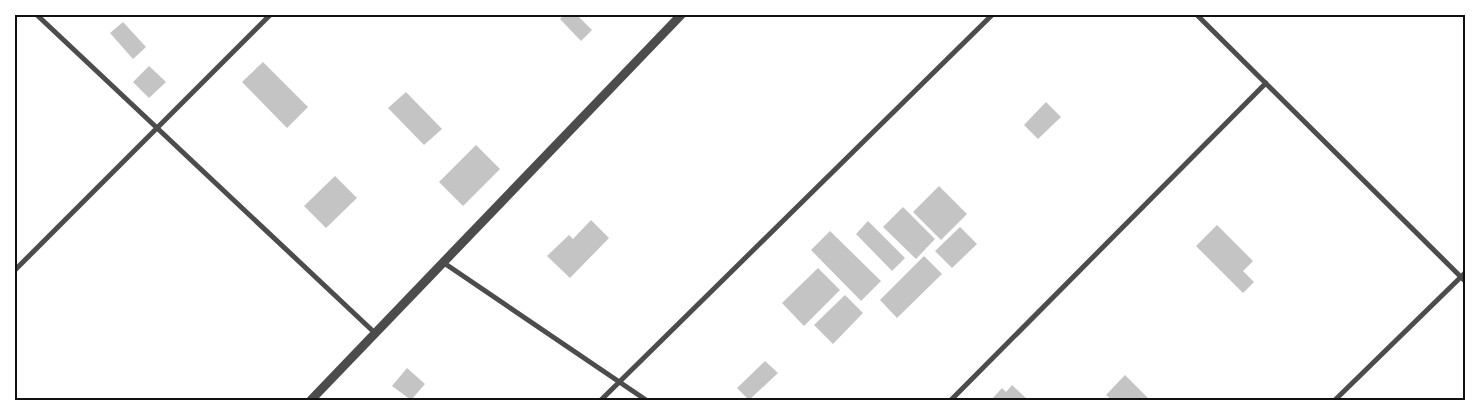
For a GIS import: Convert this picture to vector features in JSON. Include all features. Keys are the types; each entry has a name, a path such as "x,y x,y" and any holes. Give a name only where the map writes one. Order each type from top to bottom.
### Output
{"street":[{"path":"37,15 158,126 376,334"},
{"path":"15,270 270,15"},
{"path":"311,400 681,15"},
{"path":"601,400 992,15"},
{"path":"1198,15 1464,277 1335,400"},
{"path":"951,400 1266,83"},
{"path":"444,263 646,400"}],"building":[{"path":"564,15 577,15 592,30 581,41 560,19"},
{"path":"123,22 146,47 133,59 110,33"},
{"path":"263,62 308,107 287,128 242,82"},
{"path":"149,66 166,82 149,98 133,82"},
{"path":"406,92 442,129 424,145 388,108"},
{"path":"1046,102 1061,117 1038,139 1024,125"},
{"path":"476,145 500,169 463,206 439,182"},
{"path":"335,176 357,198 326,228 304,206"},
{"path":"939,186 967,214 941,240 913,212"},
{"path":"903,207 935,239 916,259 883,227"},
{"path":"591,220 609,238 570,278 547,256 569,235 573,239"},
{"path":"868,221 905,258 892,271 856,234"},
{"path":"1217,225 1253,261 1243,271 1254,282 1243,293 1196,246"},
{"path":"960,227 977,244 952,268 935,251"},
{"path":"830,231 881,281 861,301 811,250"},
{"path":"924,256 942,274 897,318 880,300"},
{"path":"818,268 840,290 804,326 782,303"},
{"path":"845,295 863,313 833,344 814,325"},
{"path":"765,361 778,373 749,400 737,388"},
{"path":"407,368 425,384 411,400 392,386"},
{"path":"1125,375 1150,400 1112,400 1106,395"},
{"path":"1012,385 1028,400 991,400 1002,388 1006,392"}]}
